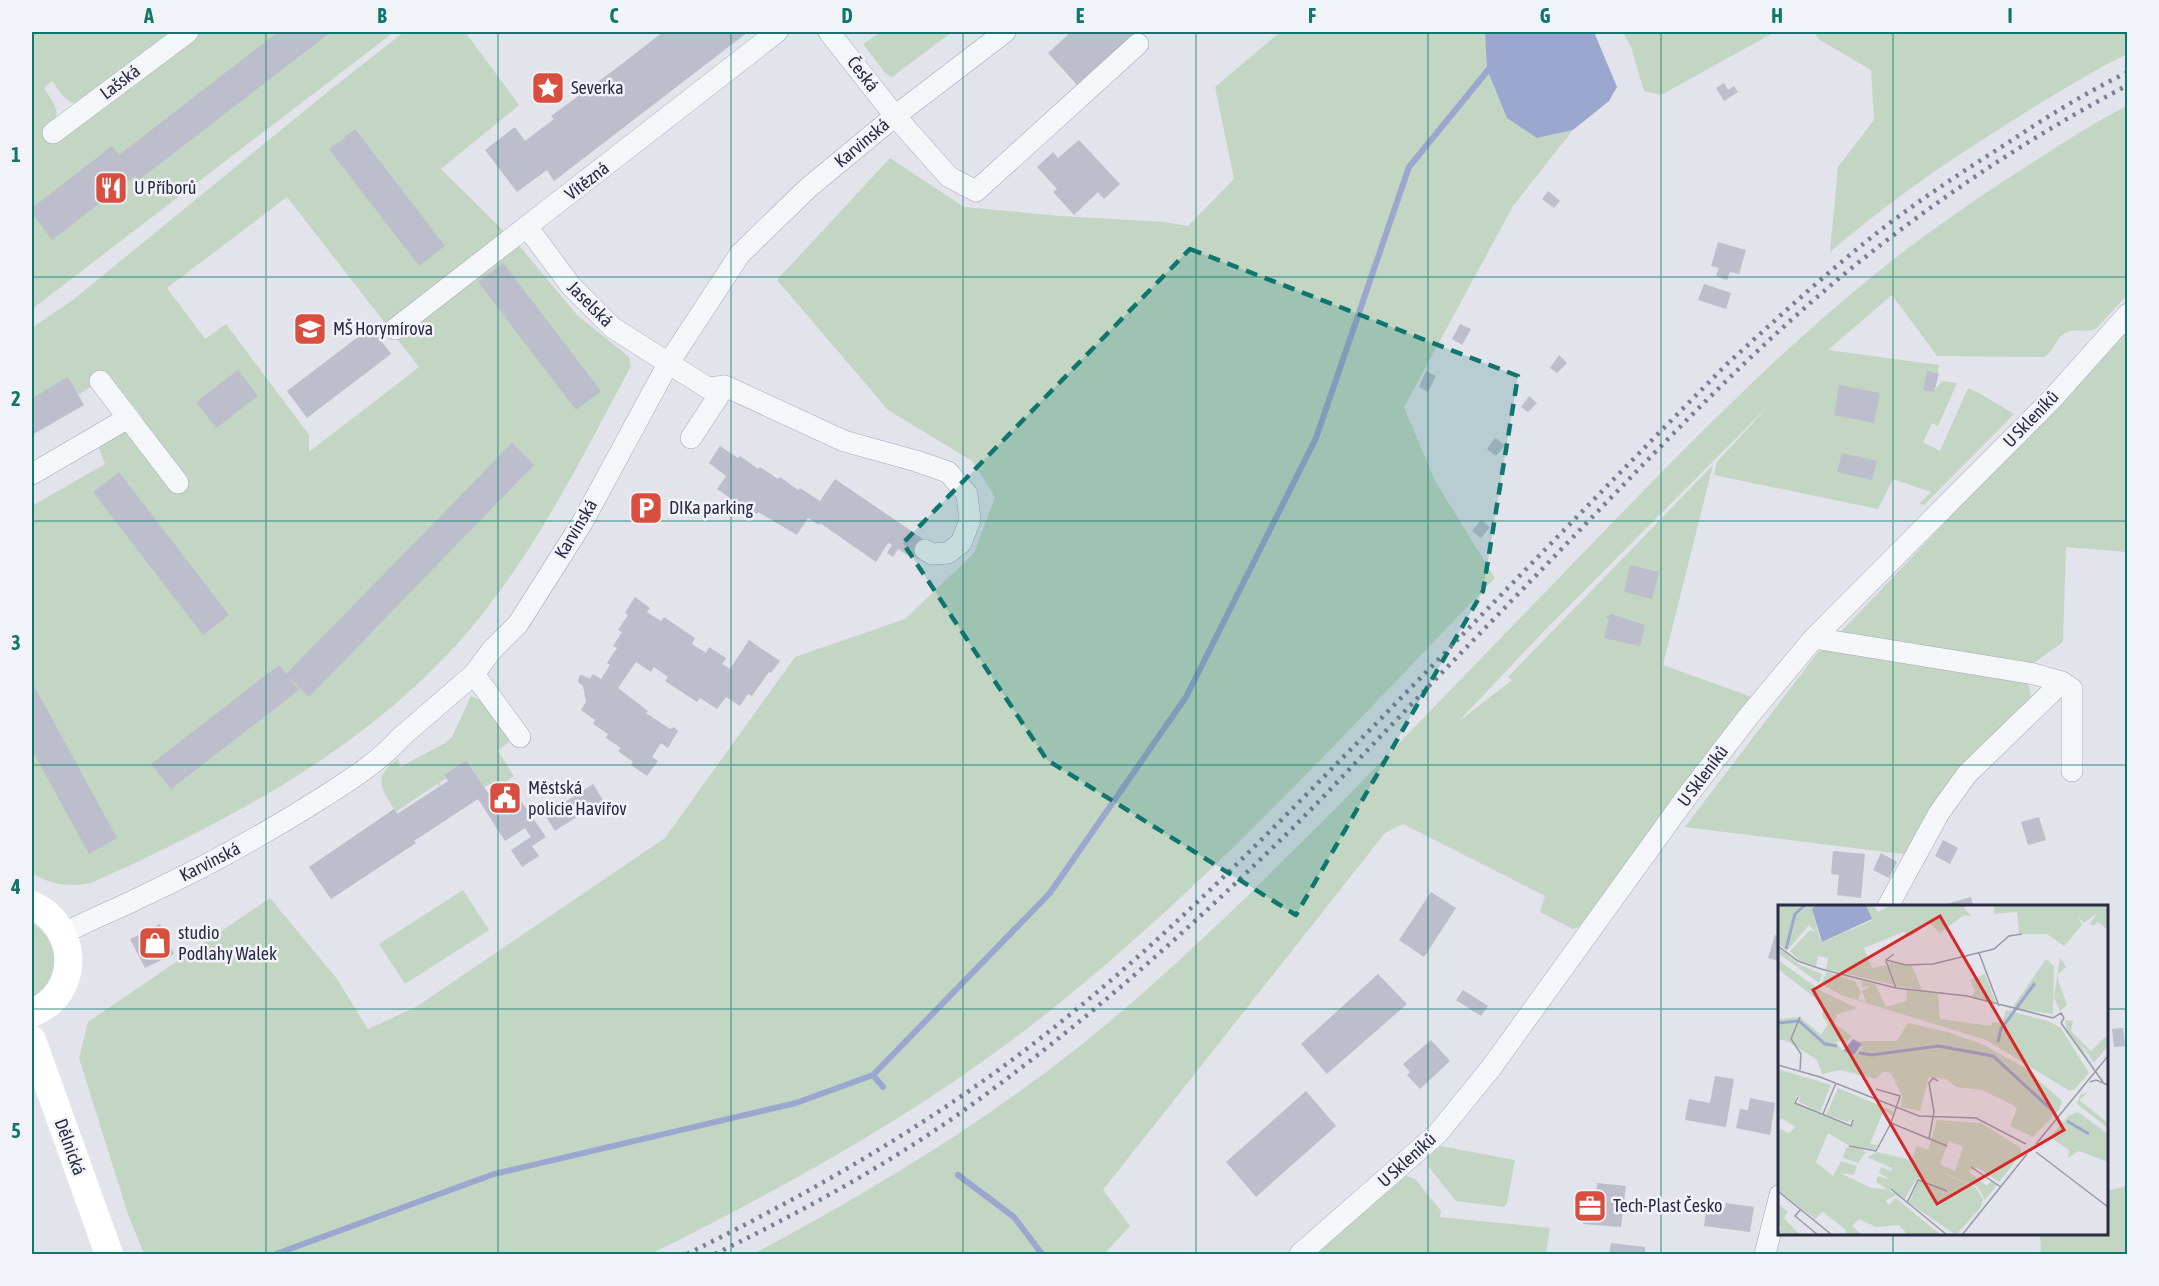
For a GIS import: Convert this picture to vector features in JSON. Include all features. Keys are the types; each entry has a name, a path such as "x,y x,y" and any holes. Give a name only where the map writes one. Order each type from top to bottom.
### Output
{"street":[{"name":"Lašská","path":"53,133 188,32"},
{"name":"Vítězná","path":"395,329 528,228 777,32"},
{"name":"Česká","path":"829,32 895,116 950,177 976,191 1138,44"},
{"name":"Karvinská","path":"63,934 92,918 144,896 272,830 339,787 391,749 400,738 474,674 492,650 518,624 582,523 668,364 740,254 808,188 895,116 1005,32"},
{"name":"Jaselská","path":"528,228 571,286 613,328 652,350 668,364 708,388 725,386 844,441 948,472 967,494 970,520 961,543 948,553 932,554 925,550"},
{"name":"U Skleníků","path":"1300,1254 1438,1133 1491,1068 1685,799 1814,638 2052,399 2127,314"},
{"path":"100,381 178,483"},
{"path":"692,438 725,386"},
{"path":"32,474 128,418"},
{"path":"1814,638 2034,674 2062,682 2072,689 2072,771"},
{"path":"474,674 520,737"},
{"path":"1889,905 1939,813 1967,774 2062,682"},
{"path":"32,905 50,916 63,934 69,960 63,985 56,996 32,1013"},
{"name":"Dělnická","path":"32,1040 109,1254"},
{"path":"1765,1254 1778,1199"}],"highlighted area":[{"path":"1190,249 1518,376 1483,591 1296,915 1047,760 903,543"}],"green space":[{"path":"32,32 179,32 81,104 67,100 52,81 44,88 56,109 56,123 195,32 394,32 32,309"},
{"path":"404,32 465,32 519,105 441,169 522,249 577,315 629,357 631,366 563,492 526,554 484,612 444,658 401,699 354,737 304,771 200,831 91,883 67,885 46,880 32,873 32,506 105,464 99,448 106,440 143,418 109,375 78,395 68,378 32,398 32,328 74,299","holes":["287,197 419,367 309,452 309,435 226,324 205,339 167,288"]},
{"path":"881,32 952,32 892,77 885,73 863,44"},
{"path":"1280,32 1485,32 1487,69 1537,138 1573,130 1513,206 1404,407 1435,481 1495,578 1335,745 1225,855 1111,960 1052,1009 1005,1045 908,1112 807,1172 651,1254 144,1254 128,1214 79,1058 88,1022 270,898 337,979 368,1029 416,1007 665,838 795,657 905,619 974,553 995,497 972,461 888,410 777,280 890,158 964,207 1164,222 1188,226 1234,179 1215,87"},
{"path":"1623,32 1775,32 1661,95 1644,91 1631,47"},
{"path":"1813,32 2127,32 2127,54 2059,92 1951,161 1889,205 1830,252 1838,167 1874,120 1871,70 1820,40"},
{"path":"2127,106 2127,295 2097,328 2064,334 2045,357 1937,356 1892,295 1828,350 1939,365 1935,390 1942,381 1957,383 1938,426 1932,423 1923,442 1940,451 1968,388 2014,414 1924,505 1919,504 1931,492 1893,479 1878,509 1714,475 1717,462 1771,403 1544,631 1458,722 1512,680 1508,677 1713,465 1663,665 1749,696 1751,699 1683,785 1579,927 1573,929 1540,912 1545,896 1403,824 1385,833 1103,1190 1130,1226 1104,1254 753,1254 880,1183 962,1131 1042,1075 1115,1017 1213,929 1308,836 1698,435 1786,351 1879,271 1933,230 2052,150"},
{"path":"2127,331 2127,552 2066,547 2063,642 2031,665 1836,637"},
{"path":"1822,650 2023,677 2030,690 2029,705 1910,855 1685,827 1818,652"},
{"path":"471,696 486,703 512,739 498,751 514,776 493,790 489,784 484,787 466,760 444,775 446,779 439,783 440,786 437,784 397,811 397,814 382,785 384,772 398,759 400,767 452,737"},
{"path":"463,890 489,930 405,984 379,944"},
{"path":"32,922 46,935 54,951 55,960 54,970 45,989 32,1000"},
{"path":"1440,1146 1515,1160 1507,1203 1504,1207 1456,1201 1428,1166 1428,1157"},
{"path":"1406,1176 1415,1179 1441,1211 1440,1217 1550,1228 1546,1254 1314,1254"},
{"path":"2127,1186 2127,1254 2041,1254 2040,1235 2108,1235 2108,1191"}],"water":[{"path":"1485,32 1594,32 1617,87 1609,101 1573,130 1537,138 1507,118 1487,69"}],"building":[{"path":"278,32 331,32 139,180 135,176 52,240 32,213 32,208 112,146 119,155"},
{"path":"663,32 748,32 554,181 547,170 517,192 485,150 515,127 525,141 554,119 551,116"},
{"path":"1071,32 1139,32 1079,87 1048,53"},
{"path":"1724,83 1728,90 1734,86 1738,92 1724,101 1716,88"},
{"path":"355,129 445,246 419,266 329,149 345,138 345,134 348,135"},
{"path":"1079,140 1120,184 1104,199 1098,192 1074,215 1053,192 1057,189 1037,167 1053,152 1058,158"},
{"path":"1548,191 1560,201 1554,208 1542,199"},
{"path":"1718,242 1746,250 1739,274 1730,272 1727,280 1716,276 1719,268 1711,266"},
{"path":"503,263 601,391 576,410 478,282"},
{"path":"1704,284 1731,293 1726,309 1698,300"},
{"path":"1460,324 1471,329 1462,345 1452,339"},
{"path":"371,327 391,354 307,418 287,391"},
{"path":"1559,355 1567,363 1557,373 1550,368"},
{"path":"238,370 258,396 216,428 196,402"},
{"path":"1426,371 1436,376 1428,392 1419,387"},
{"path":"1927,371 1939,374 1934,392 1923,390"},
{"path":"68,377 84,405 32,435 32,398"},
{"path":"1839,385 1880,393 1874,423 1834,415"},
{"path":"1529,396 1537,403 1528,412 1521,407"},
{"path":"1495,438 1505,445 1496,456 1487,449"},
{"path":"512,443 534,465 309,697 286,674"},
{"path":"720,446 738,458 740,456 758,469 760,467 778,479 780,477 798,490 800,488 820,501 835,479 929,543 919,558 909,552 907,555 898,549 893,557 887,553 892,545 888,543 876,562 820,523 819,525 808,518 797,535 738,501 737,503 717,489 726,476 709,463"},
{"path":"1842,453 1877,461 1872,480 1837,472"},
{"path":"119,472 229,615 203,635 93,492"},
{"path":"1481,520 1490,527 1481,538 1472,531"},
{"path":"1630,565 1659,572 1652,599 1624,592"},
{"path":"635,597 650,608 647,612 661,621 664,617 695,638 692,644 706,653 709,647 726,658 722,664 730,669 749,640 780,661 752,696 748,694 740,706 726,697 717,709 700,698 697,702 665,681 668,677 654,667 651,672 636,662 618,688 648,711 646,713 670,729 674,727 678,731 668,748 661,743 652,757 658,761 647,776 631,765 633,762 618,751 621,748 606,738 608,734 593,724 595,720 581,710 586,702 583,686 578,682 579,676 582,675 590,679 593,674 601,679 610,665 607,663 617,648 613,646 622,632 618,630 628,615 625,613"},
{"path":"1611,614 1645,625 1640,646 1604,638 1609,619 1606,619 1607,615"},
{"path":"279,665 299,690 171,789 151,764"},
{"path":"32,682 117,838 89,854 32,750"},
{"path":"466,760 488,793 507,781 546,837 532,846 539,856 522,867 511,850 531,837 525,828 505,841 478,799 331,899 309,867 394,809 397,814 448,781 444,775"},
{"path":"593,784 603,800 555,831 545,815"},
{"path":"2039,817 2046,840 2028,845 2021,822"},
{"path":"1943,840 1958,848 1950,864 1935,856"},
{"path":"1833,851 1865,854 1861,898 1837,895 1839,875 1831,874"},
{"path":"1881,853 1897,862 1889,878 1873,870"},
{"path":"1431,892 1456,908 1424,957 1399,940"},
{"path":"1971,897 1973,905 1943,905"},
{"path":"160,924 174,954 145,968 130,939 141,934 143,927 149,929"},
{"path":"1775,935 1778,936 1778,960 1768,958"},
{"path":"1378,974 1407,1004 1327,1074 1301,1044"},
{"path":"1463,990 1488,1006 1481,1016 1456,1000"},
{"path":"2123,1028 2125,1046 2114,1047 2112,1029"},
{"path":"1431,1040 1450,1061 1420,1089 1407,1075 1410,1072 1403,1064"},
{"path":"1715,1076 1734,1079 1726,1127 1685,1120 1689,1099 1710,1103"},
{"path":"1306,1091 1336,1126 1256,1197 1226,1162"},
{"path":"1750,1098 1775,1103 1770,1135 1736,1128 1740,1109 1748,1110"},
{"path":"1597,1183 1626,1186 1621,1227 1583,1224 1586,1195 1596,1196"},
{"path":"1726,1203 1754,1207 1750,1232 1704,1226 1707,1205 1725,1208"},
{"path":"1611,1243 1645,1247 1645,1254 1609,1254"}],"waterway":[{"path":"276,1254 494,1174 796,1103 873,1075 1050,893 1186,697 1316,438 1409,167 1493,64"},
{"path":"873,1075 883,1087"},
{"path":"958,1175 1014,1217 1042,1254"}],"railway":[{"path":"687,1254 785,1203 881,1148 974,1088 1062,1021 1178,921 1251,850 1727,364 1791,306 1840,263 1930,194 2050,115 2128,72"},
{"path":"715,1254 807,1207 927,1136 997,1086 1077,1023 1193,923 1281,839 1665,442 1795,316 1864,258 1927,210 2025,144 2128,85"}],"place":[{"name":"Severka","path":"548,88"},
{"name":"U Příborů","path":"111,188"},
{"name":"MŠ Horymírova","path":"310,329"},
{"name":"DIKa parking","path":"646,508"},
{"name":"Městská policie Havířov","path":"505,798"},
{"name":"studio Podlahy Walek","path":"155,943"},
{"name":"Tech-Plast Česko","path":"1590,1206"}]}
